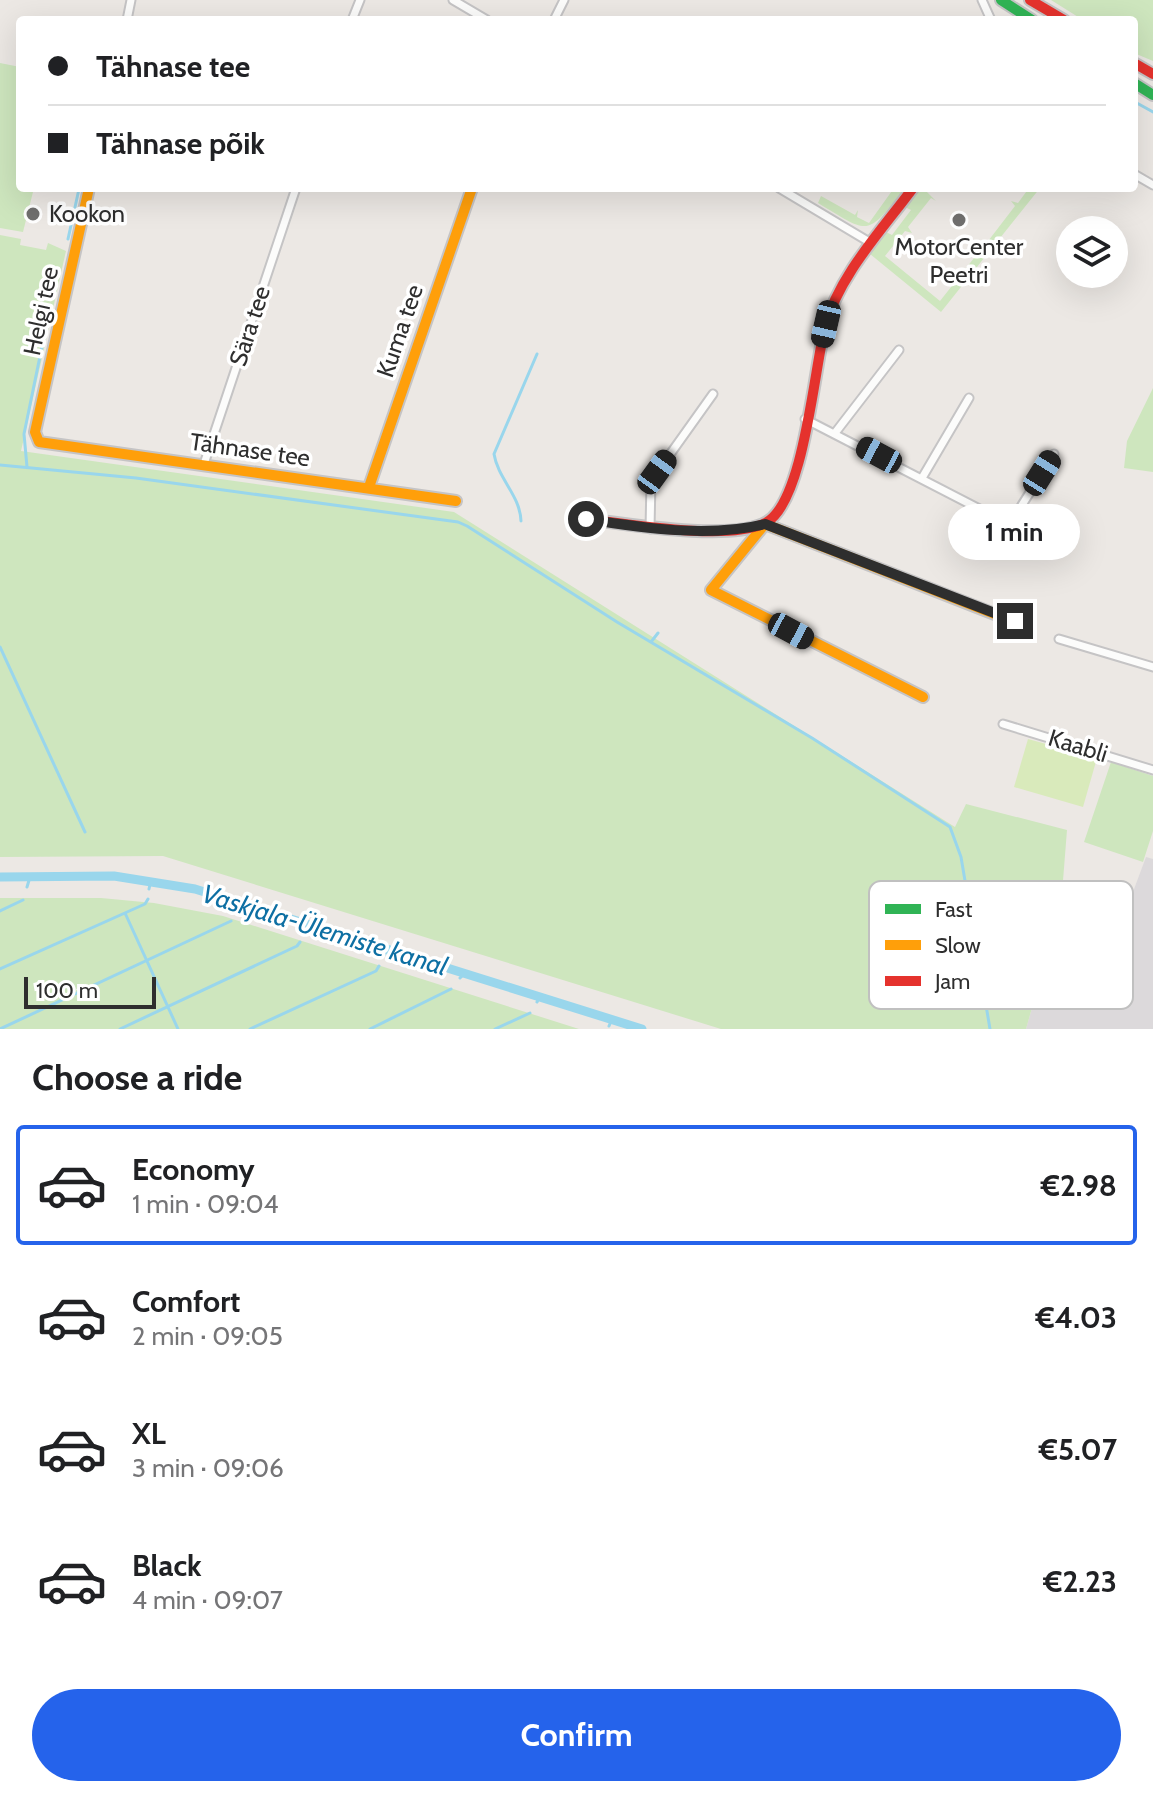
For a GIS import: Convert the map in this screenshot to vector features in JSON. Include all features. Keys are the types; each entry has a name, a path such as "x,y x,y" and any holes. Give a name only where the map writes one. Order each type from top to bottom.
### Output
{"main road":[{"path":"1001,0 1026,16"},
{"path":"1030,0 1057,16"},
{"name":"Helgi tee","path":"39,442 35,432 88,192"},
{"name":"Kuma tee","path":"369,487 471,192"},
{"path":"910,192 842,286 826,324 790,496 711,590 923,697"},
{"name":"Tähnase tee","path":"39,442 456,501"},
{"path":"586,519 650,529 748,528 765,524 1020,624"}],"street":[{"path":"453,0 480,16"},
{"name":"Sära tee","path":"204,464 295,192"},
{"path":"786,192 871,243"},
{"path":"835,433 899,350"},
{"path":"650,529 651,481 713,394"},
{"path":"922,478 969,398"},
{"path":"805,419 1028,534"},
{"path":"1010,524 1054,454"},
{"path":"1059,639 1153,667"},
{"name":"Kaabli","path":"1003,724 1153,770"}],"shaded area":[{"path":"1146,857 1153,859 1153,1029 1026,1029 1032,1009 1133,1009 1133,892"}],"green space":[{"path":"1051,0 1153,0 1153,61 1138,55 1138,16 1077,16"},
{"path":"0,63 16,66 16,192 33,192 23,232 0,228"},
{"path":"891,192 902,192 882,216 867,226 848,221 818,203 821,196 855,215 858,210 857,217 869,223"},
{"path":"916,192 927,192 936,201 931,198 908,227 912,233 905,231 885,256 940,301 978,253 975,247 982,249 1015,206 1011,201 1018,203 1026,192 1037,192 941,312 870,254 886,232 892,235 911,210 905,207"},
{"path":"0,235 21,239 20,245 46,250 48,243 66,251 21,451 454,512 955,827 966,804 1067,830 1063,881 869,881 869,1009 1032,1009 1026,1029 721,1029 163,856 0,857"},
{"path":"1153,388 1153,472 1124,468 1127,441"},
{"path":"1028,739 1097,758 1083,807 1014,787"},
{"path":"1111,762 1153,776 1153,831 1143,862 1084,842"},
{"path":"0,898 101,898 154,903 223,916 579,1029 0,1029"}],"waterway":[{"path":"1138,104 1153,112"},
{"path":"68,239 78,192"},
{"path":"27,467 24,434 46,327"},
{"path":"521,521 517,503 494,454 537,354"},
{"path":"0,465 136,478 458,522 617,622 812,738 950,827 961,857 965,881"},
{"path":"651,642 658,633"},
{"path":"0,647 85,832"},
{"name":"Vaskjala-Ülemiste kanal","path":"0,877 114,876 195,889 642,1029"},
{"path":"27,887 30,877"},
{"name":"Vaskjala-Ülemiste kanal","path":"149,889 151,880"},
{"path":"0,969 145,904 148,899"},
{"path":"0,911 23,900"},
{"path":"125,913 178,1029"},
{"path":"0,1029 231,921"},
{"path":"120,1029 300,942"},
{"name":"Vaskjala-Ülemiste kanal","path":"385,954 387,949"},
{"path":"250,1029 376,971 379,966"},
{"name":"Vaskjala-Ülemiste kanal","path":"460,978 465,973"},
{"path":"370,1029 451,989"},
{"name":"Vaskjala-Ülemiste kanal","path":"537,1002 540,996"},
{"path":"987,1009 990,1029"},
{"path":"495,1029 530,1013"},
{"name":"Vaskjala-Ülemiste kanal","path":"609,1026 612,1019"}],"traffic: fast":[{"path":"1001,0 1026,16"},
{"path":"1138,86 1153,95"}],"traffic: slow":[{"path":"88,192 35,432 39,442 456,501"},
{"path":"369,487 471,192"},
{"path":"923,697 711,590 765,524 1020,624"}],"traffic: jam":[{"path":"1030,0 1057,16"},
{"path":"1138,65 1153,74"},
{"path":"586,519 652,527 730,531 767,522 780,509 799,462 825,327 832,308 851,271 910,192"}],"place":[{"name":"Kookon","path":"33,214"},
{"name":"MotorCenter Peetri","path":"959,220"}],"route":[{"path":"586,519 650,529 748,528 765,524 1015,621"}]}
